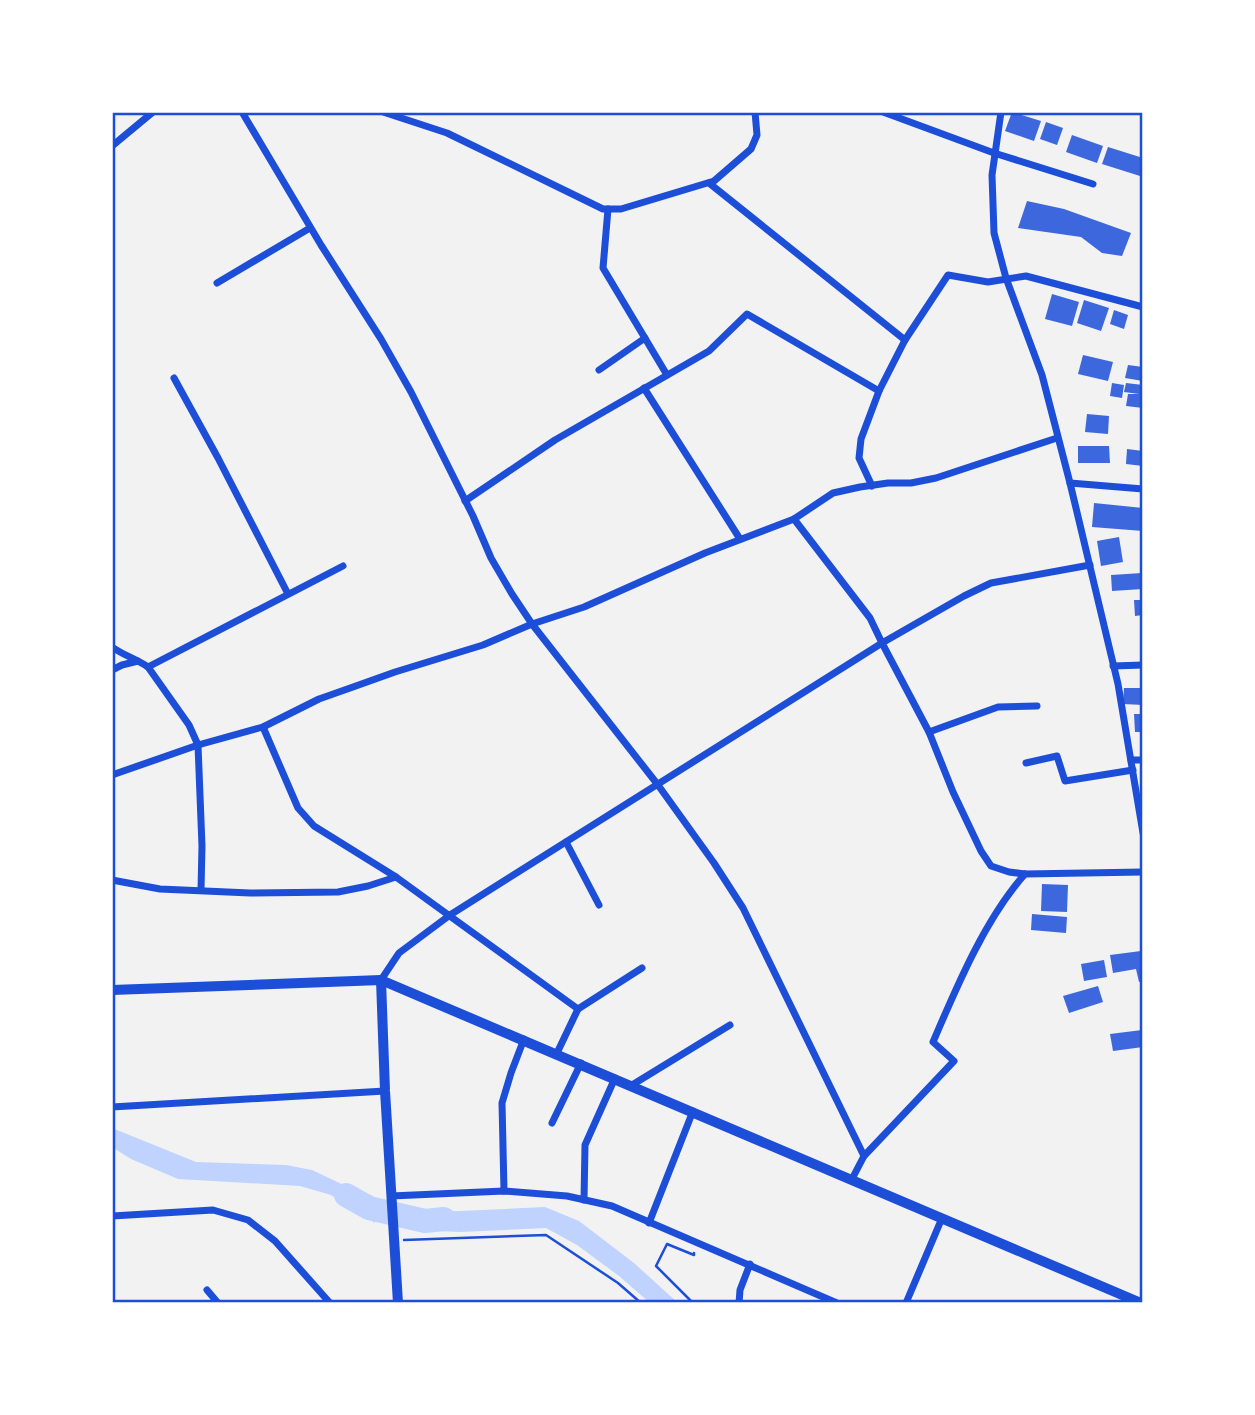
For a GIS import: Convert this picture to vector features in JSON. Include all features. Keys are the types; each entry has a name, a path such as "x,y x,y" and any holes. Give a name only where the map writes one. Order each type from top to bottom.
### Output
{"street":[{"path":"112,146 153,112"},
{"path":"242,112 310,228 381,339 411,392 491,558 532,624 658,785 743,908 864,1156"},
{"path":"383,112 447,133 603,209 621,209 714,181 751,149 757,135 755,112"},
{"path":"883,112 995,153 1093,184"},
{"path":"1001,112 992,175 994,233 1006,278 1041,375 1070,483 1118,684 1143,833"},
{"path":"709,183 905,340"},
{"path":"608,209 603,268 667,375"},
{"path":"217,284 310,228"},
{"path":"872,486 859,458 861,439 879,391 905,340 948,275 988,282 1026,276 1143,307"},
{"path":"465,501 555,440 709,351 747,314 879,391"},
{"path":"599,370 645,338"},
{"path":"174,378 288,594"},
{"path":"644,388 740,539"},
{"path":"112,775 198,745 263,727 319,699 483,645 532,624 584,607 705,553 794,519 833,494 936,478 1057,438"},
{"path":"1070,483 1143,489"},
{"path":"794,519 870,618 929,732 953,792 991,866 1025,874 1143,872"},
{"path":"398,1303 381,979 399,953 450,915 882,643 964,596 991,583 1090,565"},
{"path":"148,667 343,566"},
{"path":"112,647 148,667 189,725 198,745 201,890"},
{"path":"112,670 138,661"},
{"path":"1113,666 1143,665"},
{"path":"929,732 998,707 1037,706"},
{"path":"263,727 298,808 314,827 396,877 578,1009"},
{"path":"1026,763 1057,756 1065,781 1133,770"},
{"path":"1131,760 1143,760"},
{"path":"566,842 599,905"},
{"path":"852,1179 864,1156 954,1061 933,1042 983,937 1008,893 1025,874"},
{"path":"112,880 160,889 250,893 338,891 368,886 396,877"},
{"path":"557,1053 578,1009 642,968"},
{"path":"112,990 381,979 1141,1303"},
{"path":"632,1085 730,1025"},
{"path":"504,1191 502,1103 510,1073 524,1039"},
{"path":"552,1123 581,1063"},
{"path":"584,1200 585,1145 615,1078"},
{"path":"112,1107 385,1091"},
{"path":"649,1223 693,1111"},
{"path":"391,1198 504,1191 567,1196 612,1206 837,1303"},
{"path":"112,1216 213,1210 248,1220 275,1241 330,1303"},
{"path":"906,1303 942,1218"},
{"path":"738,1303 750,1264"},
{"path":"207,1290 218,1303"}],"path":[{"path":"394,1237 547,1235 618,1283 641,1303"},
{"path":"693,1303 656,1266 667,1244 694,1255 698,1243"}],"water":[{"path":"112,1128 196,1162 286,1165 312,1170 373,1196 375,1223 331,1195 300,1186 178,1179 131,1159 112,1147"},
{"path":"545,1207 579,1221 634,1263 678,1303 650,1303 577,1245 546,1228 461,1232 412,1230 410,1212"}],"building":[{"path":"1012,112 1041,121 1034,141 1005,131"},
{"path":"1046,122 1063,128 1057,145 1040,139"},
{"path":"1072,135 1103,146 1097,163 1066,152"},
{"path":"1108,147 1143,158 1140,176 1102,164"},
{"path":"1027,201 1064,209 1131,233 1122,256 1102,253 1081,237 1018,228"},
{"path":"1052,294 1079,302 1072,326 1045,319"},
{"path":"1084,300 1109,308 1101,331 1077,323"},
{"path":"1114,310 1128,315 1124,329 1110,324"},
{"path":"1083,355 1113,362 1108,381 1078,374"},
{"path":"1128,365 1143,367 1143,381 1125,378"},
{"path":"1112,383 1124,385 1122,398 1110,396"},
{"path":"1126,383 1143,385 1143,408 1126,406 1128,394 1139,394 1124,392"},
{"path":"1087,414 1109,416 1108,434 1085,432"},
{"path":"1078,446 1109,446 1110,463 1078,463"},
{"path":"1127,449 1143,451 1143,466 1126,464"},
{"path":"1094,503 1143,508 1143,531 1092,527"},
{"path":"1119,537 1123,562 1101,566 1097,541"},
{"path":"1142,573 1143,589 1112,591 1111,575"},
{"path":"1134,600 1143,600 1143,615 1135,616"},
{"path":"1124,688 1143,688 1143,705 1123,704"},
{"path":"1134,714 1143,714 1143,732 1135,732"},
{"path":"1042,884 1068,885 1067,912 1041,911"},
{"path":"1032,914 1067,917 1066,933 1031,930"},
{"path":"1141,951 1143,981 1139,982 1136,969 1113,973 1110,955"},
{"path":"1104,960 1107,977 1084,981 1081,964"},
{"path":"1098,986 1103,1002 1069,1013 1063,996"},
{"path":"1142,1030 1143,1047 1113,1051 1110,1034"}],"waterway":[{"path":"346,1195 369,1208 425,1221 444,1219"}]}
